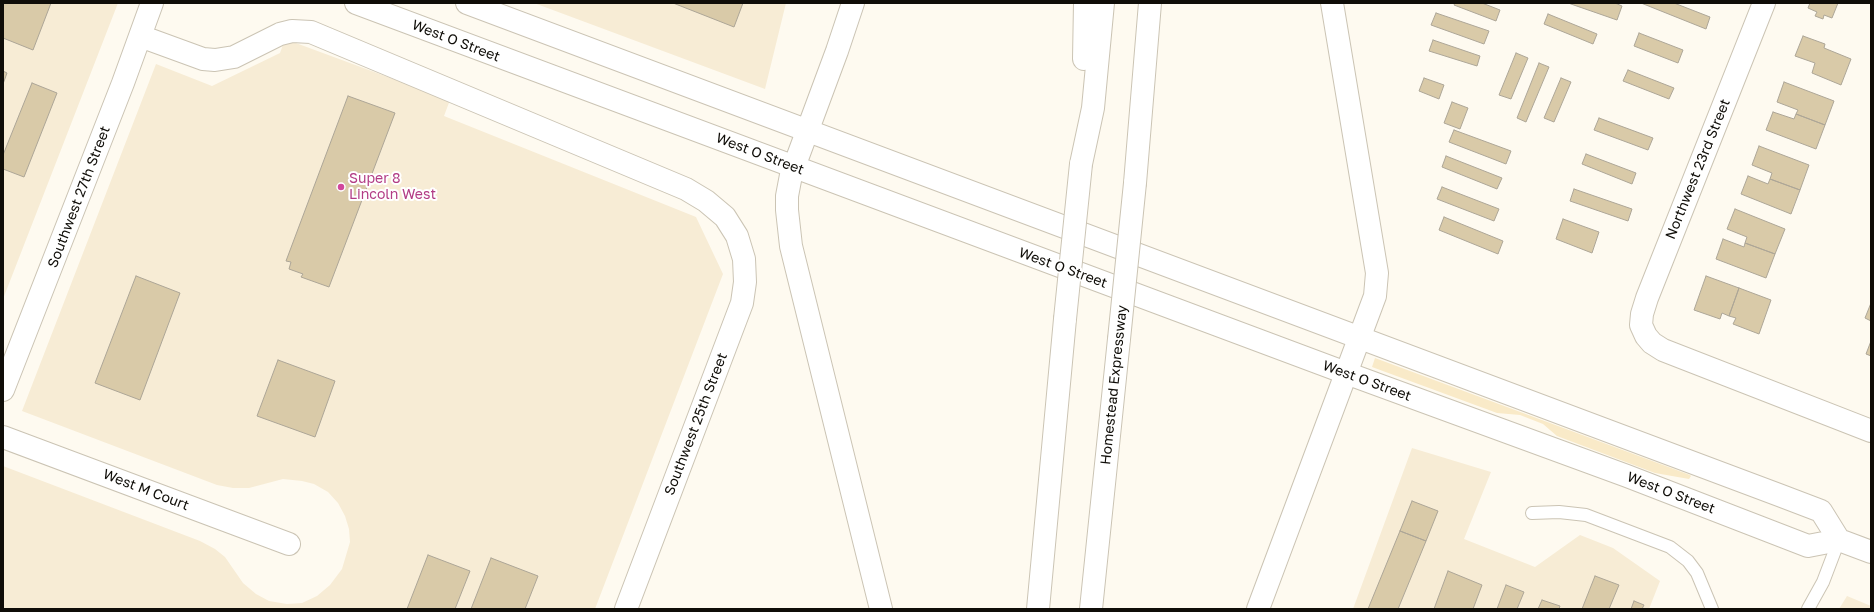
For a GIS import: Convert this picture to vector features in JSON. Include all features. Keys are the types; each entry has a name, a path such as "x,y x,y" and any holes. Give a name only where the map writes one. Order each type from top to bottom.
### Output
{"main road":[{"name":"Southwest 27th Street","path":"3,390 123,83 152,3"},
{"name":"West O Street","path":"356,3 1346,373 1627,476 1808,546 1839,540"},
{"path":"467,3 807,132 1360,337 1820,511 1839,540 1870,549"},
{"path":"853,3 794,167 787,196 788,224 791,246 881,609"},
{"path":"1038,609 1081,164 1081,108 1085,3"},
{"path":"1081,164 1093,108 1103,3"},
{"path":"1137,161 1150,3"},
{"path":"1137,161 1163,3"},
{"path":"1258,609 1375,296 1377,273 1332,3"},
{"name":"Northwest 23rd Street","path":"1764,3 1647,298 1641,320 1646,336 1652,343 1663,350 1871,430"},
{"name":"Southwest 25th Street","path":"140,36 203,59 215,60 234,57 280,34 292,31 311,32 686,189 706,201 725,217 737,236 744,258 745,282 742,303 626,609"},
{"name":"Homestead Expressway","path":"1091,609 1137,161"},
{"name":"West M Court","path":"3,437 289,544"}],"lane":[{"path":"1532,513 1559,512 1586,515 1670,547 1688,561 1697,573 1712,609"},
{"path":"1808,609 1822,582 1839,540"}],"shaded area":[{"path":"3,3 118,3 3,299"},
{"path":"534,3 786,3 765,89"},
{"path":"285,39 450,100 444,116 696,217 723,274 595,609 3,609 3,466 200,541 215,549 225,557 243,583 256,594 269,601 287,604 302,603 317,596 330,585 342,569 350,542 349,529 345,516 338,503 328,492 314,484 283,479 249,488 233,488 217,485 22,411 156,64 212,86 280,53"},
{"path":"1375,358 1691,476 1689,479 1655,473 1557,436 1543,424 1520,415 1497,413 1372,367"},
{"path":"1412,448 1491,472 1464,539 1535,567 1580,535 1613,548 1660,581 1649,609 1353,609"},
{"path":"1847,596 1871,606 1871,609 1839,609"}],"building":[{"path":"3,3 51,3 33,50 3,38"},
{"path":"673,3 743,3 734,27"},
{"path":"1455,3 1482,3 1500,10 1496,21 1454,5"},
{"path":"1568,3 1615,3 1622,6 1617,20"},
{"path":"1641,3 1674,3 1710,17 1706,29"},
{"path":"1810,3 1838,3 1832,18 1824,15 1823,19 1815,16 1817,12 1808,8"},
{"path":"1436,13 1489,31 1484,44 1431,25"},
{"path":"1548,14 1597,34 1593,44 1544,24"},
{"path":"1639,33 1683,50 1678,63 1634,46"},
{"path":"1803,36 1825,44 1824,48 1851,59 1841,85 1812,73 1815,63 1795,56"},
{"path":"1433,40 1480,56 1477,66 1429,51"},
{"path":"1516,53 1528,58 1511,99 1499,95"},
{"path":"1539,63 1549,67 1526,122 1517,118"},
{"path":"1628,70 1674,88 1669,99 1623,81"},
{"path":"3,71 7,73 3,84"},
{"path":"1424,78 1444,85 1439,99 1419,91"},
{"path":"1561,78 1571,82 1554,122 1544,118"},
{"path":"1784,82 1834,101 1825,125 1796,114 1798,110 1777,102"},
{"path":"32,83 57,93 24,177 3,169 3,155"},
{"name":"Super 8 Lincoln West","path":"348,96 395,113 329,287 301,277 303,274 289,269 291,262 286,261"},
{"path":"1452,102 1468,108 1460,129 1444,123"},
{"path":"1773,112 1794,119 1796,114 1825,125 1816,149 1766,130"},
{"path":"1599,118 1653,138 1648,150 1594,130"},
{"path":"1454,130 1511,151 1506,164 1449,142"},
{"path":"1759,146 1809,165 1800,190 1770,179 1772,173 1752,165"},
{"path":"1586,154 1636,173 1632,184 1582,164"},
{"path":"1446,156 1502,178 1497,189 1442,167"},
{"path":"1748,176 1768,184 1770,179 1800,190 1791,214 1741,194"},
{"path":"1442,187 1499,209 1494,221 1437,199"},
{"path":"1574,189 1632,209 1628,221 1570,201"},
{"path":"1735,209 1785,229 1775,254 1745,243 1747,237 1727,229"},
{"path":"1444,217 1503,241 1498,254 1439,230"},
{"path":"1563,219 1599,232 1592,253 1556,239"},
{"path":"1723,239 1744,247 1745,243 1775,254 1766,278 1716,259"},
{"path":"136,276 180,293 140,400 95,383"},
{"path":"1706,276 1739,288 1729,316 1722,313 1720,319 1694,310"},
{"path":"1739,288 1771,300 1759,334 1733,324 1736,318 1729,316"},
{"path":"1871,303 1871,321 1865,318"},
{"path":"1871,341 1871,356 1866,354"},
{"path":"278,360 335,381 315,437 257,416"},
{"path":"1412,501 1438,511 1426,541 1400,531"},
{"path":"1400,531 1426,541 1398,609 1368,609"},
{"path":"428,555 470,571 455,609 407,609"},
{"path":"491,558 538,576 525,609 471,609"},
{"path":"1448,571 1482,585 1473,609 1434,609"},
{"path":"1595,576 1619,585 1609,609 1582,609"},
{"path":"1506,585 1524,592 1517,609 1497,609"},
{"path":"1542,600 1560,606 1559,609 1538,609"},
{"path":"1634,601 1644,605 1642,609 1631,609"}],"place":[{"name":"Super 8 Lincoln West","path":"341,187"}]}
